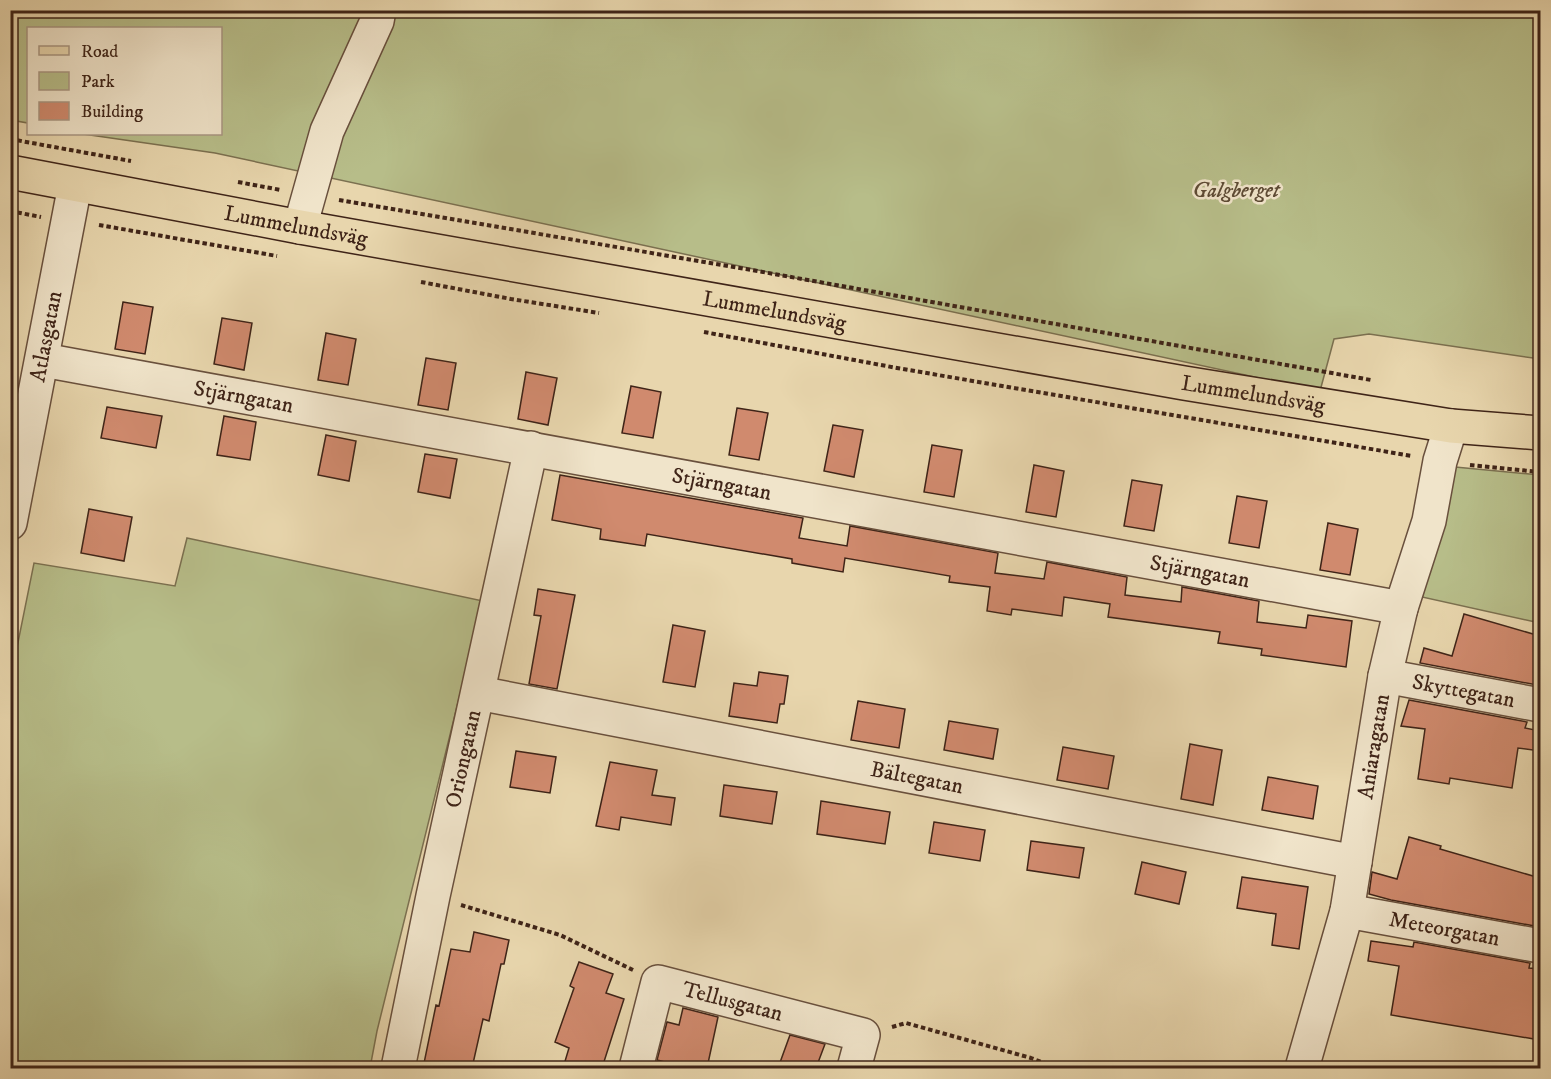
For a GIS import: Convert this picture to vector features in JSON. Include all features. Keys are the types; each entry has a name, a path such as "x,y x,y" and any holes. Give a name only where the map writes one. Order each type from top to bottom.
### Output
{"main road":[{"name":"Lummelundsväg","path":"10,172 300,227 1184,383 1451,426 1540,433"}],"street":[{"path":"300,227 327,131 377,21 379,10"},
{"name":"Atlasgatan","path":"10,523 44,360 75,185"},
{"name":"Stjärngatan","path":"44,360 1401,608"},
{"name":"Aniaragatan","path":"1302,1068 1347,911 1385,676 1401,608 1429,520 1440,461 1451,426"},
{"name":"Oriongatan","path":"398,1068 433,896 531,448"},
{"name":"Skyttegatan","path":"1385,676 1540,705"},
{"name":"Bältegatan","path":"477,693 1355,862"},
{"name":"Meteorgatan","path":"1347,911 1540,946"},
{"name":"Tellusgatan","path":"636,1068 658,982 863,1035"},
{"path":"854,1068 863,1035"}],"path":[{"path":"10,139 135,162"},
{"path":"234,181 1378,381"},
{"path":"10,211 279,256"},
{"path":"420,282 600,313"},
{"path":"703,332 897,368 1440,461 1540,472"},
{"path":"433,896 560,935 658,982"},
{"path":"863,1035 906,1023 1031,1058 1057,1068"}],"green space":[{"name":"Galgberget","path":"10,11 1540,11 1540,359 1369,334 1334,339 1320,391 215,153 90,135 222,135 222,27 27,27 27,123 11,120"},
{"path":"1455,467 1540,475 1540,623 1422,597"},
{"path":"187,538 483,601 377,1031 370,1068 11,1068 10,682 34,563 175,586"}],"building":[{"path":"123,302 153,307 145,354 115,349"},
{"path":"222,318 252,323 244,370 214,364"},
{"path":"326,333 356,339 348,385 318,380"},
{"path":"426,358 456,363 448,410 418,405"},
{"path":"526,372 557,378 548,425 518,419"},
{"path":"631,386 661,392 653,438 622,433"},
{"path":"107,407 162,416 156,448 101,438"},
{"path":"737,408 768,413 759,460 729,455"},
{"path":"224,416 256,422 250,460 217,455"},
{"path":"833,425 863,430 854,477 824,471"},
{"path":"326,435 356,441 349,481 318,475"},
{"path":"932,445 962,450 954,497 924,492"},
{"path":"425,454 457,459 450,498 418,492"},
{"path":"1034,465 1064,471 1056,517 1026,512"},
{"path":"560,475 803,518 799,538 847,546 850,526 998,553 995,573 1044,579 1047,562 1127,577 1125,595 1181,602 1182,587 1259,601 1257,622 1306,628 1308,615 1352,621 1346,667 1261,655 1262,649 1218,643 1220,632 1108,617 1110,604 1064,597 1062,616 1012,609 1011,615 987,611 990,587 949,582 950,576 845,558 843,572 792,563 792,559 647,534 645,546 600,539 601,529 552,520"},
{"path":"1132,480 1162,485 1154,531 1124,526"},
{"path":"1237,496 1267,501 1259,548 1229,543"},
{"path":"89,509 132,517 124,561 81,553"},
{"path":"1328,523 1358,529 1350,575 1320,570"},
{"path":"538,589 575,595 557,689 529,684 541,616 534,615"},
{"path":"1464,614 1540,636 1540,674 1537,685 1420,663 1424,648 1452,656"},
{"path":"673,625 705,631 695,687 663,682"},
{"path":"759,672 788,676 784,704 780,704 777,723 729,716 734,683 757,686"},
{"path":"1409,700 1527,722 1525,728 1540,731 1540,751 1518,748 1512,788 1450,778 1449,784 1418,779 1425,729 1401,726"},
{"path":"858,701 905,709 899,748 851,740"},
{"path":"949,721 998,729 993,759 944,750"},
{"path":"1190,744 1222,750 1213,805 1181,799"},
{"path":"1063,747 1114,756 1108,789 1057,780"},
{"path":"516,751 556,757 550,793 510,787"},
{"path":"610,762 657,770 652,795 675,798 671,825 621,817 619,830 596,826"},
{"path":"1268,777 1318,786 1313,819 1262,810"},
{"path":"724,785 777,792 772,824 720,816"},
{"path":"821,801 890,812 885,844 817,834"},
{"path":"934,822 985,830 980,861 929,853"},
{"path":"1409,837 1441,846 1440,849 1540,878 1540,927 1369,894 1372,872 1397,879"},
{"path":"1031,841 1084,848 1079,878 1027,870"},
{"path":"1142,862 1186,872 1179,904 1135,894"},
{"path":"1242,877 1308,887 1299,949 1272,945 1276,914 1237,908"},
{"path":"474,932 509,940 504,964 501,964 489,1021 483,1019 472,1068 423,1068 451,949 470,952"},
{"path":"1371,941 1413,947 1414,942 1530,963 1529,968 1540,969 1540,1040 1391,1015 1399,966 1368,961"},
{"path":"579,962 613,974 606,993 624,999 602,1068 563,1068 569,1048 555,1042 574,988 570,986"},
{"path":"683,1008 718,1017 707,1068 668,1068 669,1063 657,1060 667,1022 679,1025"},
{"path":"790,1035 825,1044 816,1068 778,1068"}]}
